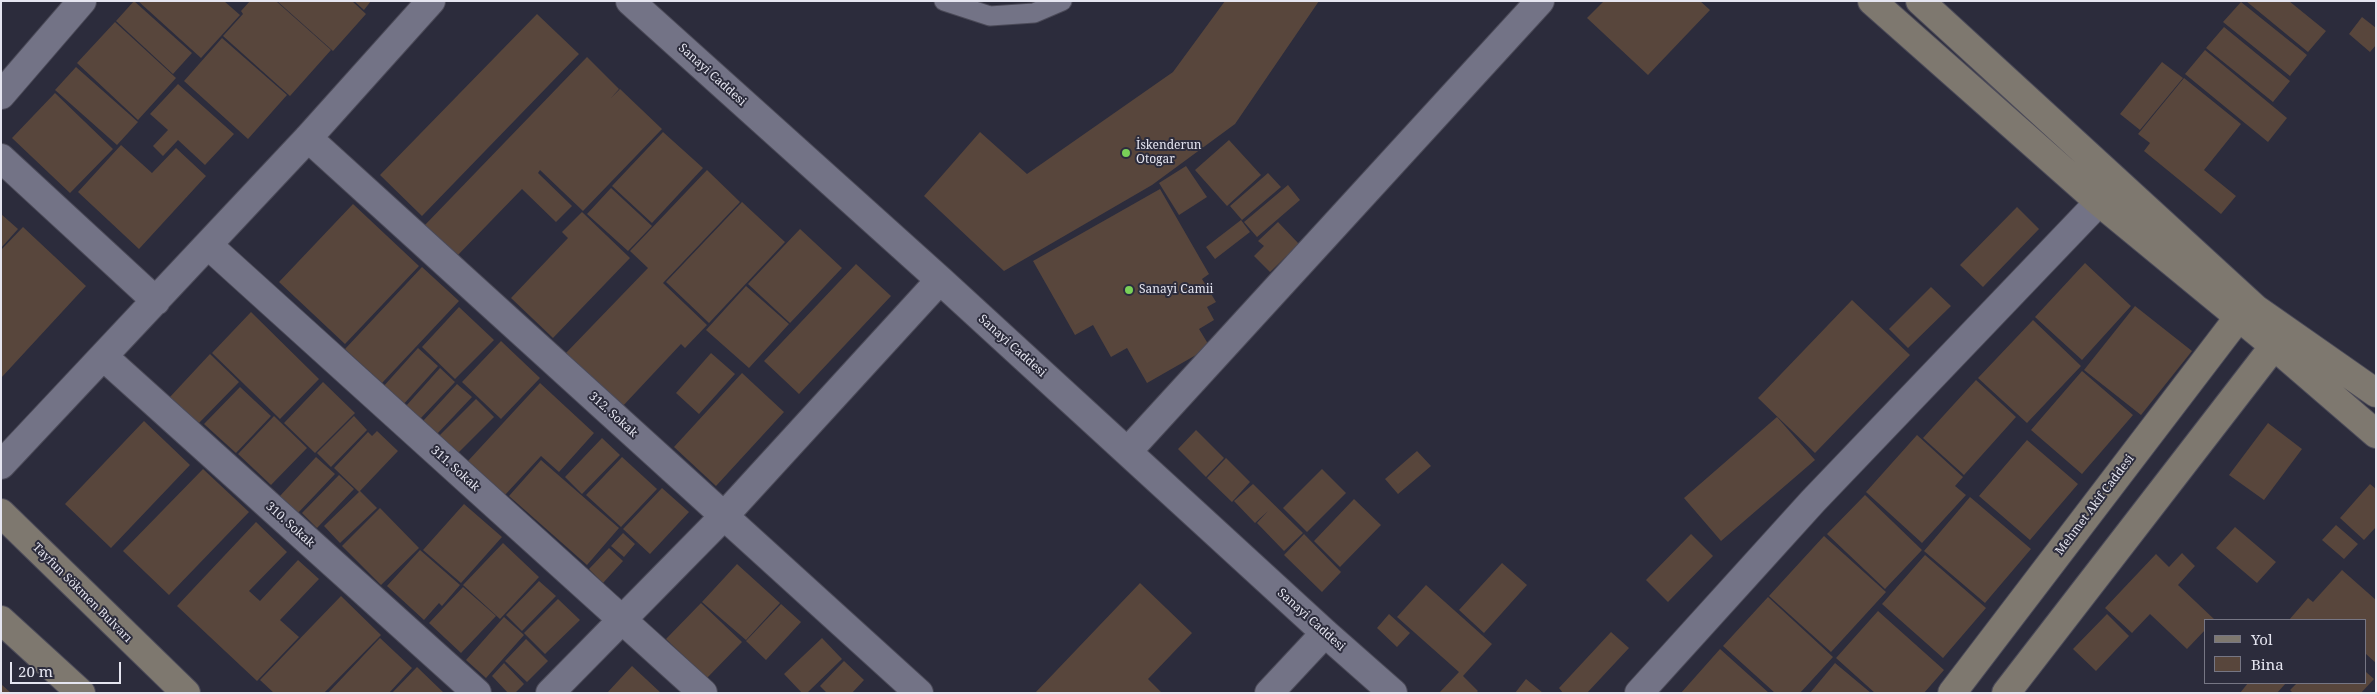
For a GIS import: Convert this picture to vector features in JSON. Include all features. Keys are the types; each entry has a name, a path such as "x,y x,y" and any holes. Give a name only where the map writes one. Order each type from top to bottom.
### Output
{"street":[{"path":"1,95 82,1"},
{"path":"1,465 308,138 406,31 430,1"},
{"path":"406,31 446,1"},
{"name":"Sanayi Caddesi","path":"630,1 1128,451 1324,634 1393,693"},
{"path":"1128,451 1540,1"},
{"path":"1872,1 2099,202 2274,346 2376,434"},
{"path":"1920,1 2256,310 2376,393"},
{"name":"312. Sokak","path":"308,138 919,693"},
{"path":"1,158 156,301"},
{"path":"1640,693 1813,501 2099,202"},
{"name":"311. Sokak","path":"208,245 703,693"},
{"path":"550,693 724,516 940,280"},
{"name":"Mehmet Akif Caddesi","path":"1952,693 2238,318"},
{"path":"2006,693 2274,346"},
{"name":"310. Sokak","path":"104,357 477,693"},
{"name":"Tayfun Sökmen Bulvarı","path":"1,513 186,693"},
{"path":"1,620 82,693"},
{"path":"1269,693 1324,634"}],"lane":[{"path":"944,1 990,16 1034,13 1062,1"}],"building":[{"path":"134,1 192,53 173,74 116,21"},
{"path":"138,1 224,1 240,15 201,58"},
{"path":"250,1 276,1 331,50 290,96 223,36 243,14 241,11"},
{"path":"277,1 352,1 366,14 333,51"},
{"path":"354,1 371,1 364,10"},
{"name":"İskenderun Otogar","path":"1225,1 1319,1 1235,124 1152,185 1004,271 924,196 980,132 1027,174 1173,72"},
{"path":"1604,1 1700,1 1710,10 1648,75 1587,18"},
{"path":"2246,1 2289,1 2326,31 2308,52"},
{"path":"2241,2 2307,55 2290,76 2223,22"},
{"path":"537,14 579,54 422,216 380,175"},
{"path":"2362,17 2376,28 2376,45 2370,52 2349,34"},
{"path":"115,22 176,78 138,120 77,63"},
{"path":"2224,27 2290,81 2273,102 2206,48"},
{"path":"222,38 287,95 248,139 184,81"},
{"path":"2205,50 2287,118 2268,142 2185,74"},
{"path":"587,57 619,89 611,98 620,89 662,129 583,211 540,170 538,173 572,206 556,222 522,189 456,257 424,226"},
{"path":"2162,62 2183,78 2140,130 2120,114"},
{"path":"76,67 138,122 117,145 55,90"},
{"path":"2184,78 2241,124 2204,170 2236,196 2221,214 2144,151 2150,143 2138,134"},
{"path":"178,84 234,134 205,165 178,140 163,156 153,146 168,130 150,114"},
{"path":"55,93 113,149 70,193 12,138"},
{"path":"663,132 703,168 652,223 612,186"},
{"path":"1229,140 1261,175 1227,206 1195,170"},
{"path":"121,145 152,173 176,148 206,176 139,249 78,192"},
{"path":"1186,166 1207,197 1179,215 1159,183"},
{"path":"707,170 740,202 663,283 707,325 685,348 681,344 621,408 565,354 648,268 630,251"},
{"path":"1268,173 1281,187 1242,220 1230,206"},
{"path":"1288,185 1300,200 1257,237 1244,222"},
{"path":"611,188 652,226 628,251 587,214"},
{"name":"Sanayi Camii","path":"1160,189 1209,274 1202,279 1216,302 1207,307 1214,320 1199,329 1210,347 1147,383 1127,348 1111,357 1093,325 1075,335 1033,261"},
{"path":"742,202 785,242 709,323 666,282"},
{"path":"353,204 419,266 345,344 279,282"},
{"path":"2017,207 2039,229 1983,287 1960,265"},
{"path":"582,212 630,258 553,338 511,298 568,238 562,232"},
{"path":"1,214 18,229 1,248"},
{"path":"1241,220 1250,232 1215,259 1206,247"},
{"path":"1278,222 1299,244 1270,272 1254,256 1264,246 1258,241"},
{"path":"23,227 86,286 1,378 1,250"},
{"path":"800,229 842,268 790,323 748,284"},
{"path":"2085,263 2131,306 2082,360 2035,317"},
{"path":"856,264 891,296 799,394 764,361"},
{"path":"422,267 459,301 382,383 345,349"},
{"path":"746,286 789,324 749,368 706,330"},
{"path":"1931,287 1951,306 1908,348 1889,329"},
{"path":"1852,300 1910,355 1815,453 1758,398"},
{"path":"2135,306 2192,351 2141,415 2084,370"},
{"path":"459,307 494,340 455,379 422,347"},
{"path":"251,312 319,379 280,419 212,353"},
{"path":"2033,320 2081,366 2027,423 1978,378"},
{"path":"501,341 540,378 501,419 462,382"},
{"path":"418,348 438,366 402,406 382,388"},
{"path":"711,353 735,374 699,414 676,393"},
{"path":"210,354 239,382 198,424 170,397"},
{"path":"440,368 455,382 420,419 406,406"},
{"path":"2082,371 2133,415 2082,474 2031,430"},
{"path":"742,373 784,412 716,486 674,447"},
{"path":"1976,380 2016,417 1964,475 1923,438"},
{"path":"323,382 355,413 315,453 284,423"},
{"path":"540,383 594,433 559,472 541,456 505,495 468,461"},
{"path":"457,384 472,397 437,434 423,421"},
{"path":"240,387 271,416 236,453 204,424"},
{"path":"476,399 494,417 457,454 439,436"},
{"path":"274,416 307,448 271,485 238,454"},
{"path":"354,416 367,430 331,467 317,453"},
{"path":"1777,417 1815,460 1721,541 1684,498"},
{"path":"144,421 190,465 111,548 65,504"},
{"path":"2268,423 2302,449 2264,500 2229,475"},
{"path":"1196,430 1224,458 1206,477 1178,449"},
{"path":"377,431 398,451 359,492 334,468 368,432 372,436"},
{"path":"1917,435 1963,477 1955,486 1966,495 1922,543 1866,492"},
{"path":"602,438 620,455 582,494 565,477"},
{"path":"2027,440 2078,484 2030,540 1979,496"},
{"path":"1417,451 1431,466 1398,494 1385,479"},
{"path":"316,457 335,474 298,513 280,496"},
{"path":"622,457 657,489 621,527 586,495"},
{"path":"1226,458 1250,482 1232,502 1207,478"},
{"path":"541,460 619,528 587,565 509,496"},
{"path":"203,469 249,512 169,595 123,551"},
{"path":"1322,469 1346,493 1307,532 1283,508"},
{"path":"339,475 354,489 317,528 302,513"},
{"path":"1253,484 1303,533 1284,551 1257,523 1268,511 1255,523 1234,501"},
{"path":"2370,484 2376,489 2376,527 2364,540 2340,518"},
{"path":"662,488 689,512 650,554 623,529"},
{"path":"360,491 377,508 340,543 324,526"},
{"path":"1865,495 1922,550 1885,589 1827,534"},
{"path":"1970,497 2031,549 1985,603 1924,551"},
{"path":"1354,499 1381,525 1340,567 1314,541"},
{"path":"464,504 502,537 461,583 423,550"},
{"path":"380,508 419,548 381,585 342,546"},
{"path":"256,522 287,552 249,591 260,601 298,560 319,579 280,620 299,637 257,681 177,606"},
{"path":"2336,525 2358,544 2344,559 2322,540"},
{"path":"2235,527 2276,562 2257,583 2216,548"},
{"path":"623,533 635,544 624,557 611,546"},
{"path":"1304,534 1341,572 1322,592 1284,555"},
{"path":"1691,534 1713,556 1668,602 1646,580"},
{"path":"1824,536 1886,592 1831,652 1769,596"},
{"path":"503,543 539,577 500,619 463,585"},
{"path":"609,548 623,561 603,583 589,569"},
{"path":"420,550 460,585 442,606 439,603 424,620 387,586"},
{"path":"2182,553 2195,566 2178,585 2214,619 2204,619 2204,631 2187,649 2150,614 2132,633 2105,608 2156,554 2169,567"},
{"path":"1925,555 1986,608 1943,658 1882,604"},
{"path":"1502,563 1527,585 1484,633 1459,610"},
{"path":"737,564 780,603 746,640 702,602"},
{"path":"2342,570 2376,600 2376,663 2367,655 2367,619 2290,619 2308,598 2313,602"},
{"path":"539,581 556,596 522,631 506,615"},
{"path":"1140,583 1192,633 1148,679 1162,693 1035,693"},
{"path":"1426,585 1492,644 1463,676 1478,691 1476,693 1439,693 1459,672 1397,617"},
{"path":"463,587 496,616 461,653 429,623"},
{"path":"341,596 381,635 324,693 274,693 260,680"},
{"path":"1768,597 1833,657 1800,693 1775,693 1723,646"},
{"path":"558,599 580,620 545,654 524,633"},
{"path":"701,603 742,642 707,678 666,639"},
{"path":"781,604 801,622 766,660 746,641"},
{"path":"1878,611 1944,670 1924,693 1875,693 1836,658"},
{"path":"1389,614 1410,633 1397,647 1377,628"},
{"path":"2107,614 2129,636 2096,671 2073,649"},
{"path":"504,617 524,635 486,678 466,660"},
{"path":"1611,632 1629,648 1587,693 1563,693 1559,688"},
{"path":"380,638 412,668 389,693 328,693"},
{"path":"822,638 842,659 807,693 802,693 784,674"},
{"path":"526,639 548,661 527,682 505,661"},
{"path":"1720,649 1769,693 1681,693"},
{"path":"844,661 864,680 852,693 827,693 820,686"},
{"path":"504,663 524,684 515,693 508,693 492,676"},
{"path":"1835,663 1871,693 1810,693"},
{"path":"632,666 661,693 607,693"},
{"path":"417,667 444,693 392,693"},
{"path":"2367,673 2374,679 2361,693 2293,693 2290,690 2296,684 2367,684"},
{"path":"1526,679 1543,693 1515,693"},
{"path":"1,684 11,693 1,693"},
{"path":"2247,684 2285,684 2277,693 2240,693"}],"place":[{"name":"İskenderun Otogar","path":"1126,153"},
{"name":"Sanayi Camii","path":"1129,290"}]}
